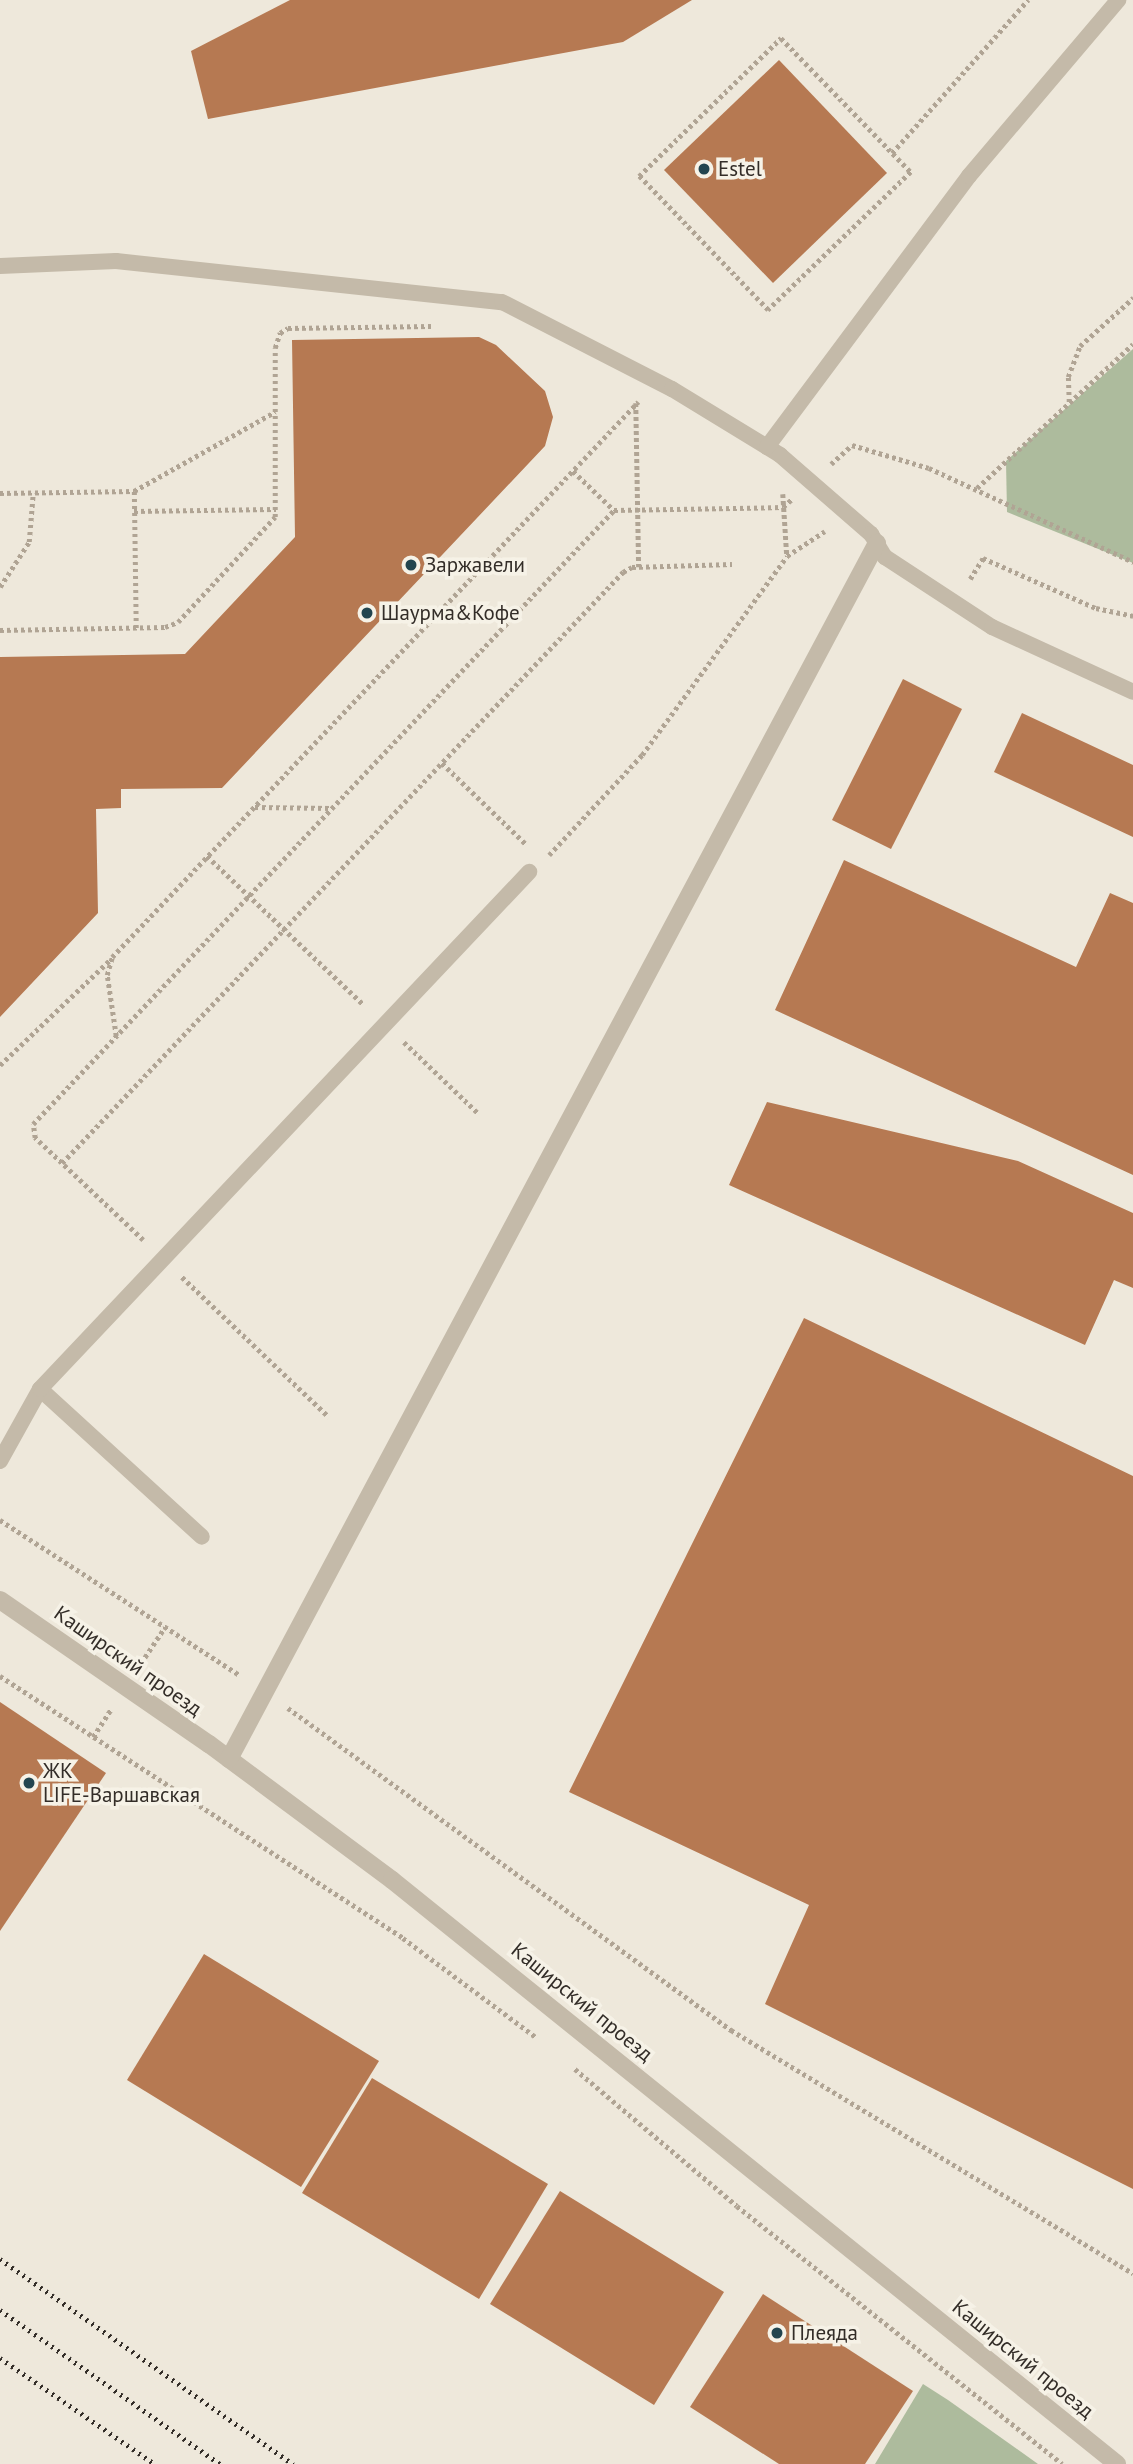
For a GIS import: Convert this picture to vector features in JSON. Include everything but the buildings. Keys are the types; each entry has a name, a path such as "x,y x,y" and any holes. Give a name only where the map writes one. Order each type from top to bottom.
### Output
{"street":[{"path":"229,1759 877,543"},
{"name":"Каширский проезд","path":"0,1601 229,1759 485,1953 1117,2464"}],"lane":[{"path":"767,447 970,176 1118,0"},
{"path":"0,266 116,261 502,302 673,389 767,447 812,481 877,543 885,557 992,627 1133,692"},
{"path":"0,1461 40,1389 529,873"},
{"path":"40,1389 202,1537"}],"path":[{"path":"892,153 1028,0"},
{"path":"781,38 892,153 911,172 768,310 639,176 781,38"},
{"path":"1069,402 1068,377 1073,357 1093,332 1133,298"},
{"path":"0,630 165,627 186,617 267,531 277,509 276,340 288,328 439,326"},
{"path":"977,488 1133,344"},
{"path":"0,1065 112,957 636,405 639,567"},
{"path":"0,493 134,491 275,412"},
{"path":"573,471 614,510 783,507 852,445 977,488 1133,562"},
{"path":"544,860 642,755 787,556 783,488"},
{"path":"134,491 136,628"},
{"path":"0,587 29,542 33,493"},
{"path":"134,511 277,509"},
{"path":"329,1417 35,1138 33,1124 614,510"},
{"path":"62,1163 623,572 639,567 732,564"},
{"path":"442,763 534,852"},
{"path":"254,807 332,808"},
{"path":"207,856 249,896"},
{"path":"112,957 107,975 116,1037"},
{"path":"0,1520 265,1691 731,2031 1133,2273"},
{"path":"0,1676 403,1938 542,2042"},
{"path":"564,2059 737,2206 1062,2464"}],"green space":[{"path":"1133,349 1133,563 1007,512 1006,461"},
{"path":"923,2384 948,2400 1038,2464 875,2464"}],"railway":[{"path":"0,2259 293,2464"},
{"path":"0,2310 220,2464"},
{"path":"0,2358 155,2464"}],"place":[{"name":"Estel","path":"704,169"},
{"name":"Заржавели","path":"411,565"},
{"name":"Шаурма&Кофе","path":"367,613"},
{"name":"ЖК LIFE-Варшавская","path":"29,1783"},
{"name":"Плеяда","path":"777,2333"}]}
